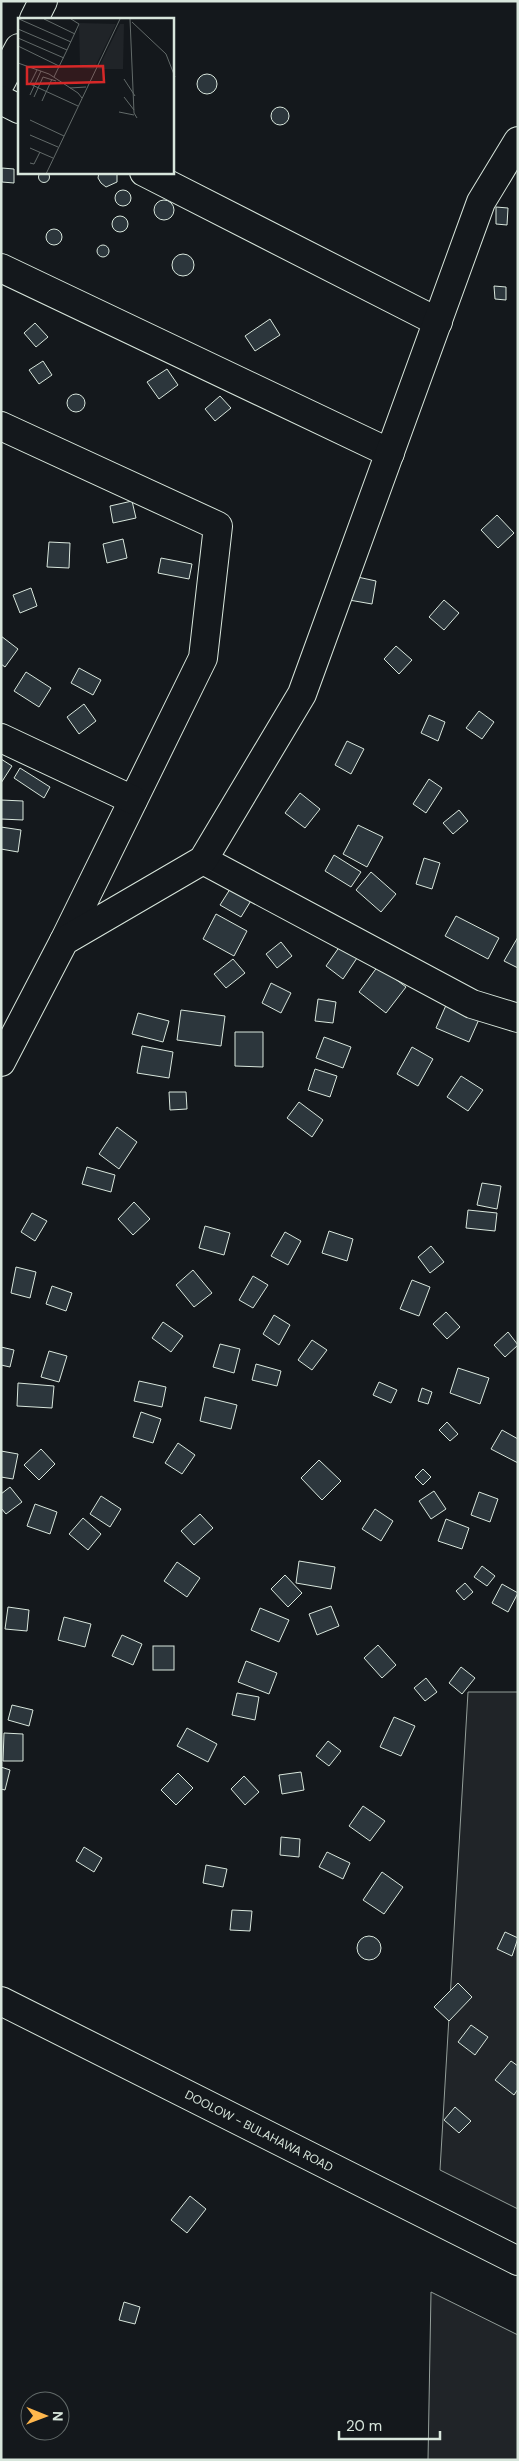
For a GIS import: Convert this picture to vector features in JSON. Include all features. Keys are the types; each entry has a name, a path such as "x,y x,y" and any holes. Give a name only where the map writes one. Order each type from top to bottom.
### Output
{"street":[{"path":"34,18 43,1"},
{"path":"1,82 18,50"},
{"path":"1,100 18,108"},
{"path":"64,941 203,860 302,694 482,202 518,141"},
{"path":"148,174 438,322"},
{"path":"1,268 390,453"},
{"path":"1,426 218,526 203,658 64,941 1,1062"},
{"path":"1,738 133,800"},
{"path":"203,860 472,1004 518,1018"},
{"name":"DOOLOW - BULAHAWA ROAD","path":"1,2001 518,2261"}],"shaded area":[{"path":"468,1692 518,1692 518,2209 440,2170"},
{"path":"431,2292 518,2335 518,2460 428,2460"}],"building":[{"path":"207,74 214,77 217,84 214,91 207,94 200,91 197,84 200,77"},
{"path":"280,107 286,110 289,116 286,122 280,125 274,122 271,116 274,110"},
{"path":"2,168 14,169 14,183 2,182"},
{"path":"40,174 49,175 48,181 44,183 38,177"},
{"path":"99,174 117,174 117,182 106,187 98,178"},
{"path":"120,190 126,190 131,195 129,204 120,206 115,201 115,195"},
{"path":"164,200 171,203 174,210 171,217 164,220 157,217 154,210 157,203"},
{"path":"496,207 508,208 507,225 496,224"},
{"path":"117,216 123,216 128,221 126,230 117,232 112,227 112,221"},
{"path":"51,229 57,229 62,234 60,243 51,245 46,240 46,234"},
{"path":"101,245 105,245 109,251 105,257 101,257 97,253 97,249"},
{"path":"183,254 193,261 194,265 187,275 183,276 173,269 172,265 179,255"},
{"path":"494,286 506,287 506,300 495,299"},
{"path":"270,319 280,335 255,351 245,336"},
{"path":"35,323 48,337 36,347 24,333"},
{"path":"43,361 52,375 39,384 29,370"},
{"path":"167,369 178,385 159,399 147,382"},
{"path":"76,394 82,397 85,403 82,409 76,412 70,409 67,403 70,397"},
{"path":"220,396 231,408 215,421 205,409"},
{"path":"132,501 136,518 113,523 110,506"},
{"path":"497,515 514,533 498,548 481,530"},
{"path":"123,539 127,558 107,563 103,544"},
{"path":"49,542 70,543 69,568 47,567"},
{"path":"161,558 192,564 189,579 158,573"},
{"path":"353,576 376,581 372,604 349,600"},
{"path":"31,588 37,606 20,613 13,595"},
{"path":"444,600 459,613 444,630 429,617"},
{"path":"1,636 18,649 5,667 1,664"},
{"path":"396,646 412,660 399,674 384,659"},
{"path":"79,668 101,680 93,695 71,683"},
{"path":"26,672 51,688 39,707 14,691"},
{"path":"84,704 96,721 79,734 67,717"},
{"path":"479,711 494,722 482,739 466,728"},
{"path":"429,715 445,722 438,741 421,733"},
{"path":"347,741 364,749 351,774 335,765"},
{"path":"1,759 12,766 1,783"},
{"path":"20,768 50,787 44,798 14,778"},
{"path":"429,779 442,788 426,813 413,804"},
{"path":"300,793 320,809 305,828 285,813"},
{"path":"1,800 23,801 23,820 1,819"},
{"path":"459,810 468,821 453,834 443,823"},
{"path":"358,825 383,837 367,867 343,854"},
{"path":"1,827 21,830 18,852 1,849"},
{"path":"334,855 361,872 351,887 325,871"},
{"path":"424,858 440,863 432,889 416,884"},
{"path":"371,872 396,894 381,912 356,890"},
{"path":"232,886 252,899 241,917 220,905"},
{"path":"216,914 247,931 234,956 203,939"},
{"path":"456,916 499,938 488,959 445,936"},
{"path":"518,937 518,968 504,961"},
{"path":"281,942 292,956 277,968 266,954"},
{"path":"340,946 357,958 343,979 326,966"},
{"path":"233,959 245,973 226,988 214,974"},
{"path":"378,966 406,987 386,1013 359,992"},
{"path":"271,983 291,993 281,1013 262,1003"},
{"path":"318,999 336,1002 333,1023 315,1021"},
{"path":"447,1003 480,1017 469,1042 436,1028"},
{"path":"181,1010 225,1016 221,1046 177,1040"},
{"path":"138,1013 169,1021 163,1042 132,1034"},
{"path":"235,1032 263,1032 263,1067 235,1066"},
{"path":"324,1037 351,1047 343,1068 316,1058"},
{"path":"142,1046 173,1052 169,1078 137,1073"},
{"path":"412,1047 433,1059 418,1086 397,1074"},
{"path":"315,1069 337,1076 330,1097 308,1090"},
{"path":"461,1076 483,1090 468,1111 447,1097"},
{"path":"169,1092 186,1092 187,1109 170,1110"},
{"path":"299,1102 323,1120 312,1137 287,1118"},
{"path":"117,1127 137,1142 119,1169 99,1154"},
{"path":"87,1167 115,1175 111,1192 82,1184"},
{"path":"482,1183 501,1186 497,1209 477,1205"},
{"path":"134,1202 150,1219 133,1235 118,1219"},
{"path":"468,1210 497,1213 495,1231 466,1228"},
{"path":"32,1213 47,1221 35,1241 21,1232"},
{"path":"205,1226 230,1233 224,1255 199,1248"},
{"path":"329,1231 353,1239 347,1261 322,1253"},
{"path":"285,1232 301,1241 288,1265 271,1256"},
{"path":"431,1246 444,1262 430,1273 418,1257"},
{"path":"16,1267 36,1272 30,1298 11,1293"},
{"path":"193,1270 212,1293 194,1307 176,1285"},
{"path":"253,1276 268,1285 253,1308 239,1300"},
{"path":"412,1280 430,1287 419,1316 400,1309"},
{"path":"52,1286 72,1293 66,1311 46,1304"},
{"path":"446,1312 460,1327 447,1339 433,1324"},
{"path":"274,1315 290,1325 279,1345 263,1334"},
{"path":"163,1322 183,1336 171,1352 152,1338"},
{"path":"508,1332 518,1345 505,1357 494,1345"},
{"path":"312,1340 327,1350 312,1370 298,1360"},
{"path":"220,1344 240,1349 234,1373 213,1367"},
{"path":"1,1347 14,1350 10,1367 1,1365"},
{"path":"49,1351 67,1356 59,1382 41,1377"},
{"path":"256,1364 281,1371 277,1386 252,1380"},
{"path":"458,1368 489,1378 480,1404 450,1393"},
{"path":"139,1381 166,1387 162,1407 134,1401"},
{"path":"379,1382 397,1390 391,1403 373,1395"},
{"path":"18,1383 54,1386 52,1408 17,1406"},
{"path":"422,1388 432,1392 428,1404 418,1401"},
{"path":"205,1397 237,1405 231,1429 200,1421"},
{"path":"141,1412 161,1419 153,1443 133,1437"},
{"path":"447,1422 458,1434 450,1441 439,1430"},
{"path":"502,1430 518,1439 518,1463 491,1449"},
{"path":"178,1443 195,1455 182,1474 165,1463"},
{"path":"41,1449 55,1464 39,1480 24,1465"},
{"path":"1,1451 18,1454 13,1479 1,1477"},
{"path":"319,1460 341,1481 322,1500 301,1478"},
{"path":"423,1469 431,1477 423,1485 415,1477"},
{"path":"10,1487 22,1502 6,1514 1,1508 1,1494"},
{"path":"434,1491 446,1509 431,1519 419,1501"},
{"path":"479,1492 498,1499 490,1522 471,1515"},
{"path":"101,1496 121,1509 110,1527 90,1514"},
{"path":"35,1504 57,1512 50,1534 27,1526"},
{"path":"375,1509 393,1521 381,1541 362,1529"},
{"path":"200,1514 213,1528 194,1545 181,1531"},
{"path":"83,1518 101,1534 88,1550 69,1534"},
{"path":"446,1519 469,1528 462,1549 438,1541"},
{"path":"299,1561 335,1567 331,1589 296,1583"},
{"path":"177,1562 200,1578 187,1597 164,1581"},
{"path":"482,1566 495,1576 487,1586 474,1577"},
{"path":"285,1575 302,1593 288,1607 271,1589"},
{"path":"465,1583 473,1592 464,1600 456,1591"},
{"path":"502,1584 518,1593 508,1612 492,1603"},
{"path":"331,1606 339,1626 317,1635 309,1614"},
{"path":"8,1607 29,1610 27,1631 5,1629"},
{"path":"260,1608 289,1620 279,1642 251,1630"},
{"path":"64,1617 91,1624 85,1647 58,1640"},
{"path":"122,1635 142,1644 133,1665 112,1656"},
{"path":"378,1645 396,1665 382,1678 364,1658"},
{"path":"153,1646 174,1646 174,1670 153,1670"},
{"path":"246,1661 277,1673 269,1694 238,1682"},
{"path":"461,1667 475,1678 462,1694 449,1683"},
{"path":"426,1678 437,1692 425,1701 414,1688"},
{"path":"237,1693 259,1697 255,1720 232,1715"},
{"path":"12,1705 33,1710 29,1726 8,1720"},
{"path":"394,1717 415,1726 401,1756 380,1747"},
{"path":"187,1728 217,1744 208,1762 177,1746"},
{"path":"4,1733 23,1734 23,1761 3,1761"},
{"path":"328,1741 341,1751 329,1766 316,1756"},
{"path":"1,1767 10,1770 5,1790 1,1789"},
{"path":"301,1772 304,1790 282,1794 279,1775"},
{"path":"178,1773 193,1788 176,1805 161,1790"},
{"path":"244,1776 259,1792 245,1805 231,1789"},
{"path":"363,1806 385,1821 370,1841 349,1826"},
{"path":"281,1837 300,1839 299,1857 280,1855"},
{"path":"84,1847 102,1858 94,1872 76,1861"},
{"path":"327,1852 350,1863 343,1879 319,1867"},
{"path":"206,1865 227,1869 223,1887 203,1883"},
{"path":"382,1872 403,1887 384,1914 363,1900"},
{"path":"232,1910 252,1911 250,1931 230,1930"},
{"path":"505,1932 518,1938 512,1956 497,1949"},
{"path":"369,1936 377,1940 381,1948 377,1956 369,1960 361,1956 357,1948 361,1940"},
{"path":"458,1983 472,1997 449,2021 434,2007"},
{"path":"471,2025 488,2037 475,2055 458,2042"},
{"path":"511,2061 518,2066 518,2089 514,2095 495,2080"},
{"path":"455,2107 471,2121 459,2133 444,2120"},
{"path":"190,2196 206,2209 187,2233 171,2220"},
{"path":"124,2302 140,2307 135,2324 119,2320"}]}
